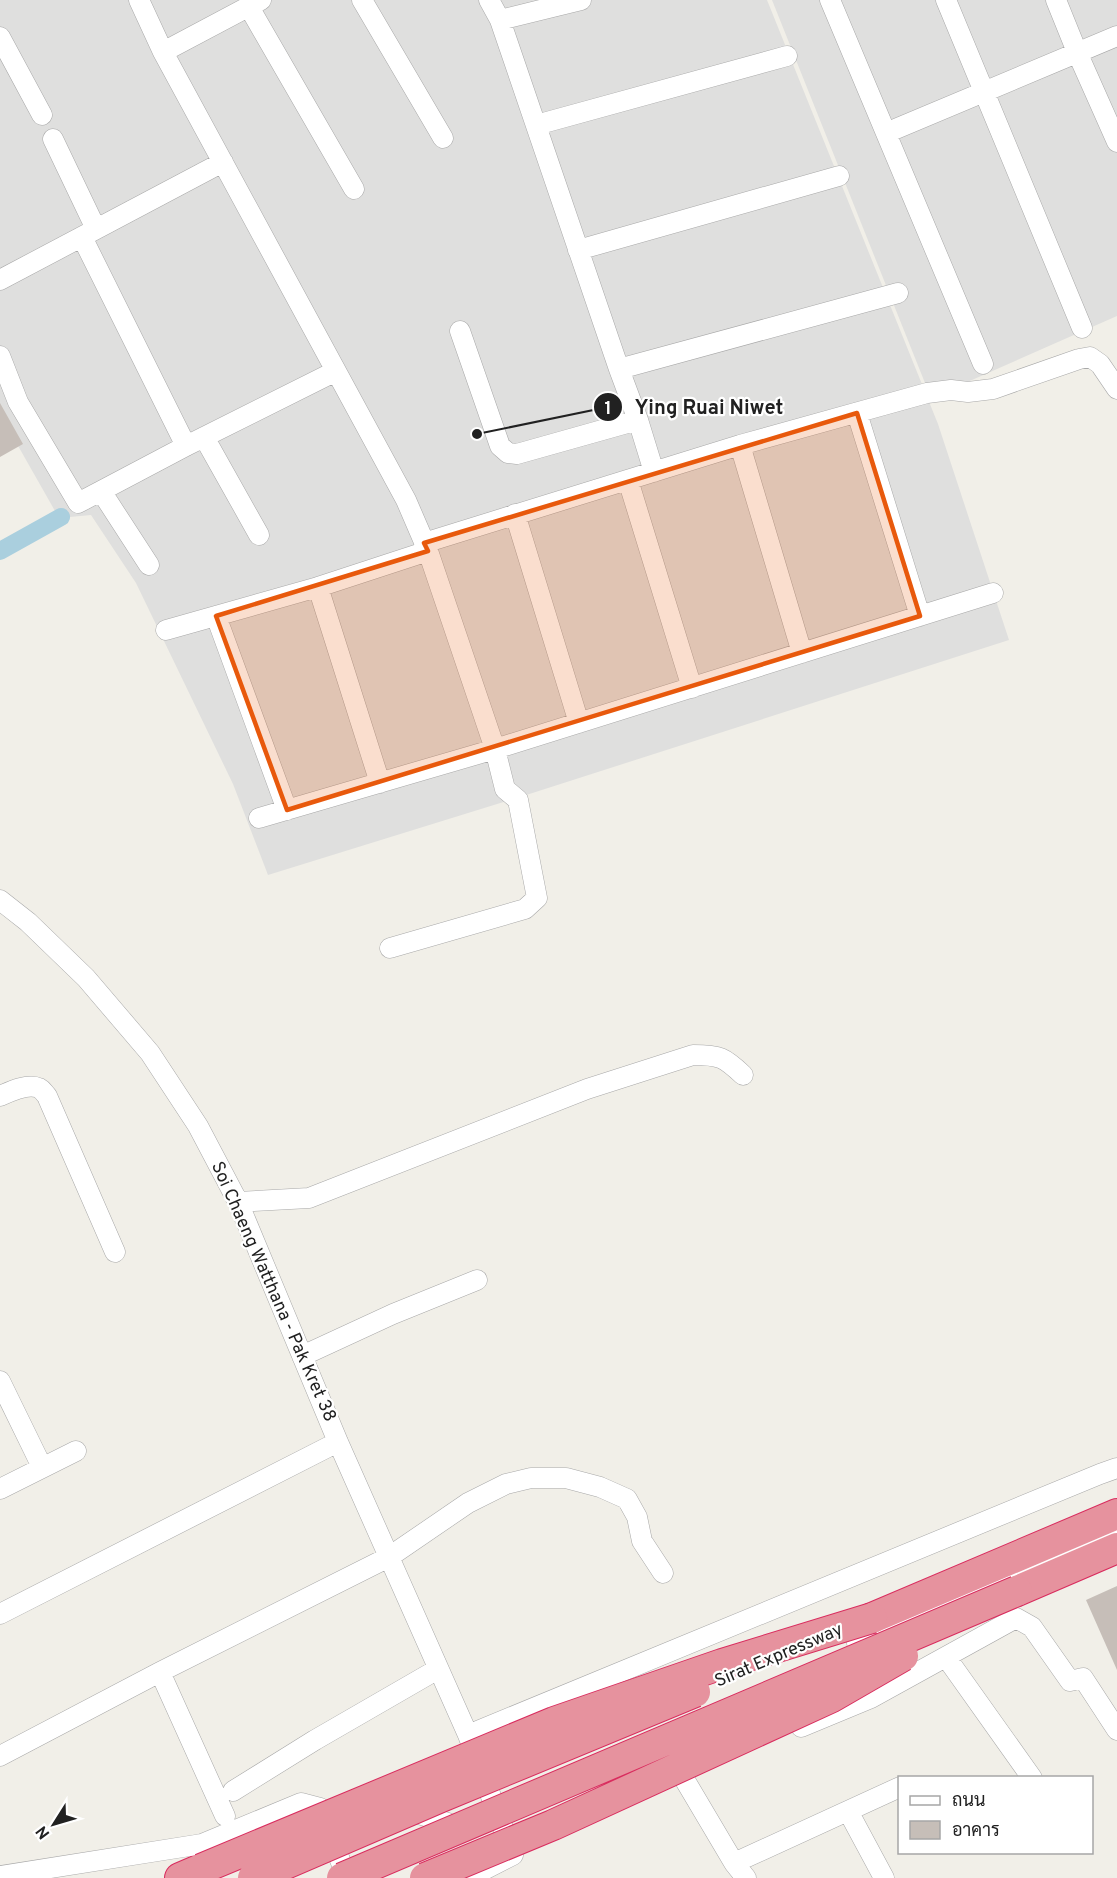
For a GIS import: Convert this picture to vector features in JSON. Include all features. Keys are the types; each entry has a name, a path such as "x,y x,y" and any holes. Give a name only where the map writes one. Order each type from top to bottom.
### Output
{"highway":[{"name":"Sirat Expressway","path":"448,1816 872,1618 1117,1514"},
{"name":"Sirat Expressway","path":"448,1816 1017,1591 1117,1548"},
{"path":"424,1878 554,1825 832,1697 1017,1591"},
{"path":"199,1875 554,1722 722,1664 872,1618"},
{"path":"344,1875 448,1816"},
{"path":"253,1878 448,1816"}],"street":[{"path":"139,0 163,52 406,500 426,547 495,749 505,789 518,800 537,898 525,909 390,948"},
{"path":"362,0 443,138"},
{"path":"489,0 500,20 654,472"},
{"path":"500,20 581,0"},
{"path":"830,0 983,364"},
{"path":"946,0 1082,328"},
{"path":"1056,0 1117,142"},
{"path":"163,52 255,3 354,189"},
{"path":"886,133 1117,36"},
{"path":"0,37 42,115"},
{"path":"536,125 787,56"},
{"path":"53,140 89,233 195,442 259,535"},
{"path":"0,280 223,162"},
{"path":"578,250 839,176"},
{"path":"619,369 898,293"},
{"path":"460,331 500,446 508,453 517,454 638,420"},
{"path":"0,356 18,402 78,503 336,370"},
{"path":"166,630 318,587 515,514 740,445 927,393 993,389 1090,357 1100,364 1117,389"},
{"path":"857,413 920,616"},
{"path":"740,445 802,653"},
{"path":"628,480 692,688"},
{"path":"101,491 149,565"},
{"path":"515,514 579,723"},
{"path":"318,587 380,783"},
{"path":"259,818 495,749 993,593"},
{"path":"216,616 286,810"},
{"name":"Soi Chaeng Watthana - Pak Kret 38","path":"0,900 28,922 86,978 150,1053 198,1126 238,1202 338,1442 468,1735 513,1855 470,1877"},
{"path":"238,1202 309,1198 587,1089 693,1055 709,1055 726,1059 743,1075"},
{"path":"0,1096 14,1089 28,1087 39,1088 47,1096 115,1252"},
{"path":"303,1356 393,1314 477,1280"},
{"path":"0,1381 42,1467"},
{"path":"0,1614 338,1442"},
{"path":"0,1490 76,1451"},
{"path":"468,1735 1100,1473 1117,1468"},
{"path":"0,1756 160,1672 389,1557 468,1503 506,1484 531,1478 566,1478 600,1487 627,1499 637,1517 642,1541 663,1573"},
{"path":"199,1875 351,1819 412,1812 448,1816 494,1803 921,1615 1117,1532"},
{"path":"682,1777 871,1698 1016,1618 1032,1627 1070,1681 1083,1678 1117,1730"},
{"path":"946,1657 1031,1776"},
{"path":"233,1791 315,1740 438,1669"},
{"path":"160,1672 225,1816"},
{"path":"505,1832 650,1770 670,1768 682,1777 740,1870 848,1810 898,1788"},
{"path":"0,1876 202,1844 302,1803 320,1808 344,1875 324,1878"},
{"path":"848,1810 884,1878"}],"highlighted area":[{"path":"857,413 920,616 287,810 216,616 428,551 424,543"}],"shaded area":[{"path":"0,0 767,0 938,424 1009,640 520,797 268,875 233,784 136,583 91,515 59,518 17,444 0,406"},
{"path":"772,0 1117,0 1117,316 931,398"}],"building":[{"path":"0,403 23,444 0,457"},
{"path":"1117,1586 1117,1670 1086,1600"}],"waterway":[{"path":"0,551 61,517"}],"place":[{"name":"Ying Ruai Niwet","path":"477,434"}]}
